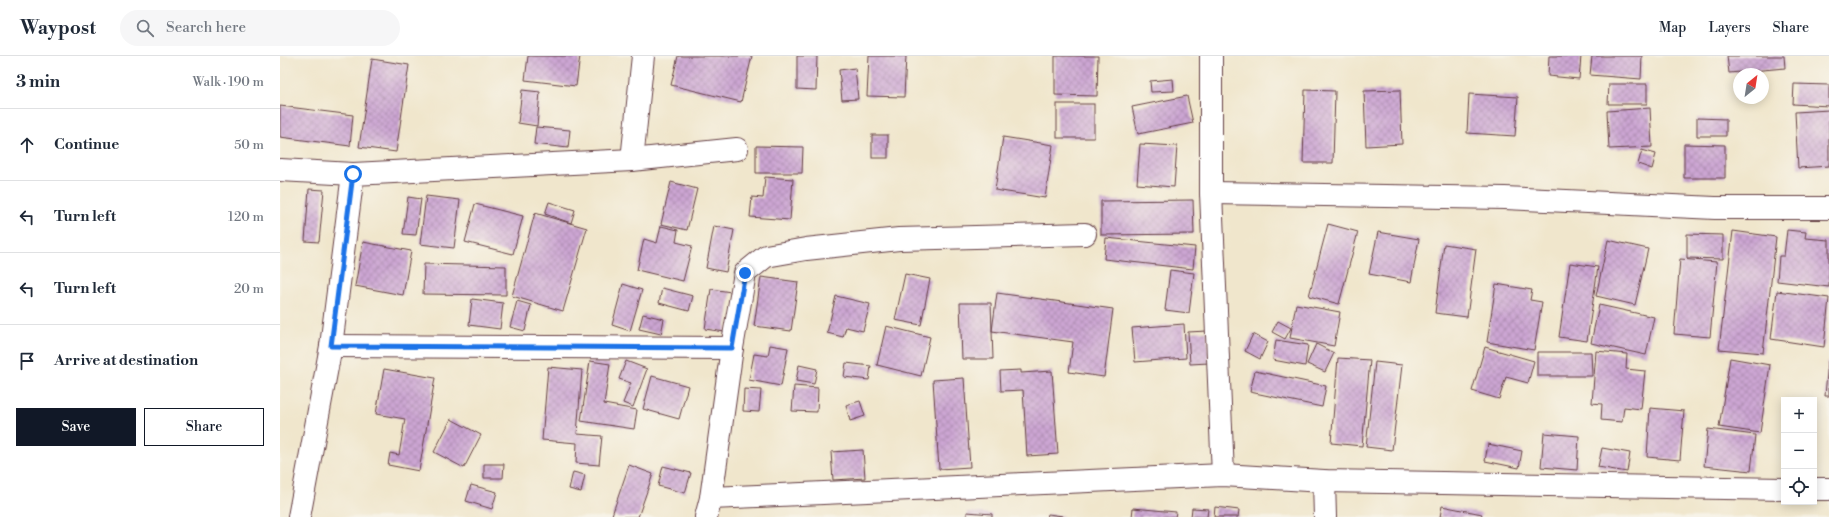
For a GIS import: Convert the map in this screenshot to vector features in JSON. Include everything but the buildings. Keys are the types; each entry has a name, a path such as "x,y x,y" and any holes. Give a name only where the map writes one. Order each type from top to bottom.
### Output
{"street":[{"path":"632,160 643,56"},
{"path":"1211,56 1211,193 1223,475"},
{"path":"280,170 353,174 632,160 737,149"},
{"path":"299,517 331,346 353,174"},
{"path":"1211,193 1505,198 1716,208 1829,208"},
{"path":"1085,234 899,239 806,249 766,256 745,273 708,508 1223,475 1324,481 1781,489"},
{"path":"331,346 732,348"},
{"path":"1324,481 1325,517"},
{"path":"1817,489 1829,489"}],"route":[{"path":"353,174 331,346 732,348 745,273"}]}
